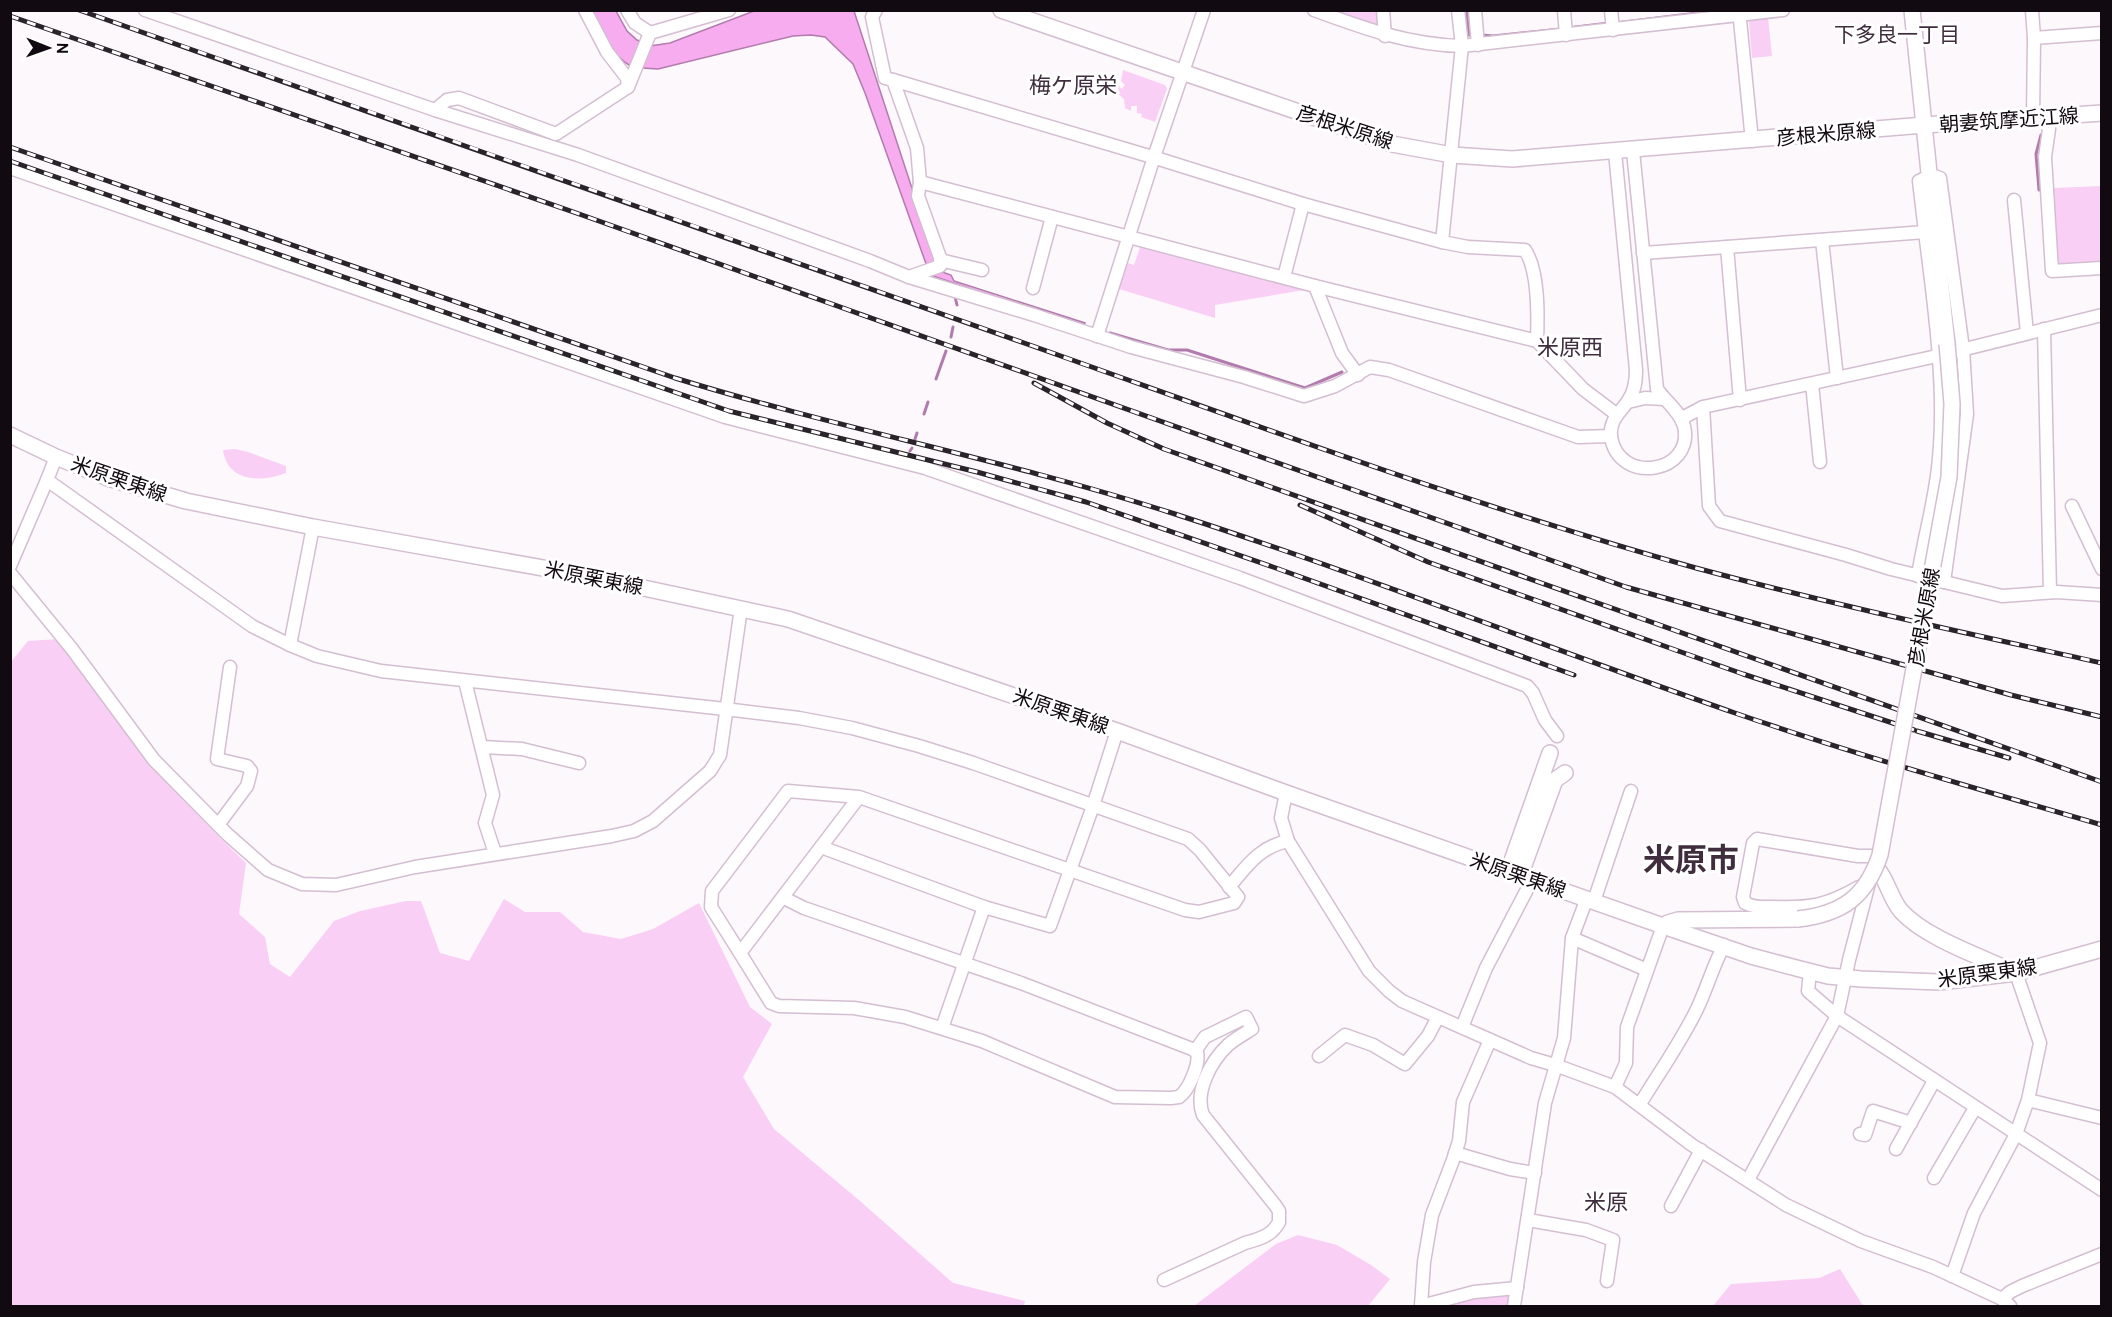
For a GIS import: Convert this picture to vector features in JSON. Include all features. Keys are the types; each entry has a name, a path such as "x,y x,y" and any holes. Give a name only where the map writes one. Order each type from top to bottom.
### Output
{"main road":[{"name":"彦根米原線","path":"1001,10 1392,144 1452,155 1512,159 1633,151 1924,125 1931,175 1942,350 1952,404 1949,477 1885,831 1873,868 1863,889 1846,905 1824,915 1798,919 1678,920 1668,922 1663,926"},
{"name":"朝妻筑摩近江線","path":"1912,10 1924,125 2102,114"},
{"name":"米原栗東線","path":"10,435 108,478 186,501 313,527 588,576 788,619 1117,731 1663,926 1751,956 1810,972 1846,978 1939,982 2016,973 2102,949"},
{"path":"1520,876 1550,753"},
{"path":"1520,876 1555,780 1565,773"},
{"path":"1873,868 1883,876 1890,895 1902,912 1921,928 2016,973"}],"street":[{"path":"145,10 435,110 578,155 909,277 1131,347 1244,377 1304,396 1335,386 1370,367 1389,370 1578,437 1611,436"},
{"path":"585,10 607,52 630,83"},
{"path":"627,10 635,23 649,36"},
{"path":"435,110 447,100 459,98 556,134 630,83 649,36 729,10"},
{"path":"876,10 872,17 885,78 1154,157 1303,204 1442,243 1468,247 1525,250 1532,261 1538,341"},
{"path":"1097,336 1204,10"},
{"path":"1314,10 1385,36 1443,46 1478,45 1612,21 1783,10"},
{"path":"1383,10 1385,36"},
{"path":"1442,243 1461,46 1458,10"},
{"path":"1474,10 1478,45"},
{"path":"1564,10 1566,30"},
{"path":"2032,10 2041,118 2049,129 2045,157 2052,271 2102,268"},
{"path":"1739,13 1752,141"},
{"path":"2034,38 2102,33"},
{"path":"893,80 917,148 920,182 918,196 940,263"},
{"path":"1615,152 1636,384 1628,402 1616,414 1612,423 1611,436 1619,454 1633,466 1662,467 1670,462 1681,448 1684,427 1674,409 1657,389 1633,151"},
{"path":"10,168 725,417 925,468 1240,578 1527,686 1533,693 1545,720 1557,736"},
{"path":"1918,576 1924,536 1934,503 1941,418 1942,350 1919,181 1931,175 1940,178 1943,192 1963,349 1967,414 1944,582"},
{"path":"920,182 1315,286 1538,341 1583,390 1616,414"},
{"path":"2014,200 2027,333"},
{"path":"1284,277 1303,204"},
{"path":"1033,288 1052,217"},
{"path":"1642,253 1925,232"},
{"path":"1822,240 1837,378"},
{"path":"1727,247 1740,400"},
{"path":"909,277 925,272 940,263 982,270"},
{"path":"1315,286 1342,353 1358,375"},
{"path":"1682,421 1686,416 1703,407 1812,384 1942,350 1963,349 2102,315"},
{"path":"2044,329 2050,592"},
{"path":"1812,384 1821,462"},
{"path":"1628,402 1645,398 1664,399"},
{"path":"1703,407 1709,506 1720,521 1918,576 2002,596 2050,592 2102,595"},
{"path":"10,566 56,457"},
{"path":"47,480 252,626 316,656 353,666 465,681 799,718 882,736 974,763 1188,839 1200,850 1238,897 1234,903 1193,912 859,796 788,791 712,891 711,908 771,1003 784,1007 854,1008 905,1017 982,1041 1116,1097 1171,1098 1183,1095 1198,1058 1195,1051 1021,983 804,908 784,898"},
{"path":"2072,506 2102,569"},
{"path":"290,645 313,527"},
{"path":"10,573 72,649 154,760 218,825 268,870 302,884 336,885 415,867 495,853 612,837 634,831 653,821 710,771 720,755 741,608"},
{"path":"218,825 247,786 251,771 247,766 217,759 230,667"},
{"path":"465,681 493,795 485,823 495,853"},
{"path":"821,847 984,907 1050,926 1117,731"},
{"path":"482,747 522,749 579,763"},
{"path":"1514,1306 1545,1104 1564,1038 1572,938 1590,900 1631,791"},
{"path":"1286,793 1281,818 1288,841 1369,971 1402,1001 1531,1058 1615,1087 1701,1150 1786,1205 1862,1241 1899,1253 1952,1276 2006,1303 2010,1292 2102,1254"},
{"path":"740,953 784,898 859,796"},
{"path":"1748,1180 1838,1016 1888,796"},
{"path":"1763,838 1858,856 1873,868 1831,902 1803,908 1755,907 1745,903 1743,897 1750,855 1753,843 1757,839 1763,838"},
{"path":"1229,887 1259,854 1274,844 1288,841"},
{"path":"1462,1027 1520,876"},
{"path":"942,1028 984,907"},
{"path":"1615,1087 1626,1063 1627,1027 1663,926"},
{"path":"1572,938 1647,970"},
{"path":"1640,1104 1693,1016 1724,945"},
{"path":"1810,972 1808,991 1838,1016 2102,1190"},
{"path":"1952,1276 1974,1213 2016,1134 2028,1100 2040,1044 2016,973"},
{"path":"1164,1280 1235,1247 1259,1239 1270,1233 1279,1222 1275,1205 1203,1115 1200,1108 1200,1092 1214,1063 1228,1045 1252,1029 1246,1017 1205,1037 1195,1051"},
{"path":"1318,1056 1345,1035 1373,1045 1405,1064 1428,1036 1438,1017"},
{"path":"1490,1040 1463,1102 1455,1153 1432,1215 1420,1306 1474,1292 1517,1288"},
{"path":"1896,1149 1934,1081"},
{"path":"2028,1100 2102,1118"},
{"path":"1934,1178 1976,1108"},
{"path":"1860,1134 1865,1135 1873,1111 1911,1123"},
{"path":"1671,1206 1701,1150"},
{"path":"1455,1153 1510,1169 1535,1173"},
{"path":"1528,1220 1586,1230 1613,1240 1607,1281"}],"shaded area":[{"path":"593,11 616,11 627,31 637,40 650,46 670,43 754,11 854,11 939,271 951,275 954,281 1085,323 1083,326 971,292 969,288 930,275 853,64 825,37 793,36 658,69 639,68 629,65 617,55 607,41"},
{"path":"1327,11 1377,11 1378,25 1374,27"},
{"path":"1768,17 1772,56 1752,58 1749,21"},
{"path":"1123,70 1165,85 1167,89 1155,122 1141,117 1142,114 1137,113 1137,106 1131,106 1131,111 1125,108 1124,99 1117,93 1119,86 1122,89 1125,85 1121,81"},
{"path":"2101,186 2101,261 2061,265 2056,261 2054,188"},
{"path":"1140,247 1310,289 1215,305 1215,318 1119,289 1128,263 1134,265"},
{"path":"235,449 286,466 286,473 257,479 238,474 226,461 223,450"},
{"path":"59,639 151,767 246,863 239,914 265,937 270,964 290,977 334,921 360,911 406,901 421,901 440,953 469,961 504,899 525,912 560,912 583,932 621,939 653,929 699,903 750,1007 772,1024 743,1077 774,1129 953,1283 1025,1301 1024,1306 11,1306 10,663 28,641"},
{"path":"1298,1235 1337,1245 1390,1279 1368,1306 1194,1306 1276,1244"},
{"path":"1840,1269 1862,1304 1866,1306 1713,1306 1731,1284 1819,1278"},
{"path":"1505,1293 1509,1297 1507,1306 1437,1306 1481,1294"}],"waterway":[{"path":"1467,10 1469,35 1475,35"},
{"path":"1616,23 1721,10"},
{"path":"1568,28 1609,23"},
{"path":"1481,35 1493,36 1561,29"},
{"path":"2039,190 2036,154 2041,135"},
{"path":"955,297 957,305"},
{"path":"951,337 953,327"},
{"path":"1110,333 1168,350 1187,350 1305,388 1342,372"},
{"path":"936,379 946,351"},
{"path":"924,414 928,402"},
{"path":"915,439 917,433"}],"railway":[{"path":"79,10 1443,490 1696,568 1898,618 2102,663"},
{"path":"10,16 582,215 1626,587 2011,695 2102,717"},
{"path":"10,147 675,378 1051,478 1175,514 1246,537 1780,728 2102,825"},
{"path":"10,161 729,411 977,472 1086,502 1574,675"},
{"path":"1034,383 1107,423 1164,449 2102,782"},
{"path":"1300,505 1428,562 1743,674 1914,730"},
{"path":"1917,731 2009,758"}],"district":[{"name":"下多良一丁目","path":"1897,35"},
{"name":"梅ケ原栄","path":"1073,85"},
{"name":"米原西","path":"1570,347"},
{"name":"米原市","path":"1691,860"},
{"name":"米原","path":"1606,1202"}]}
